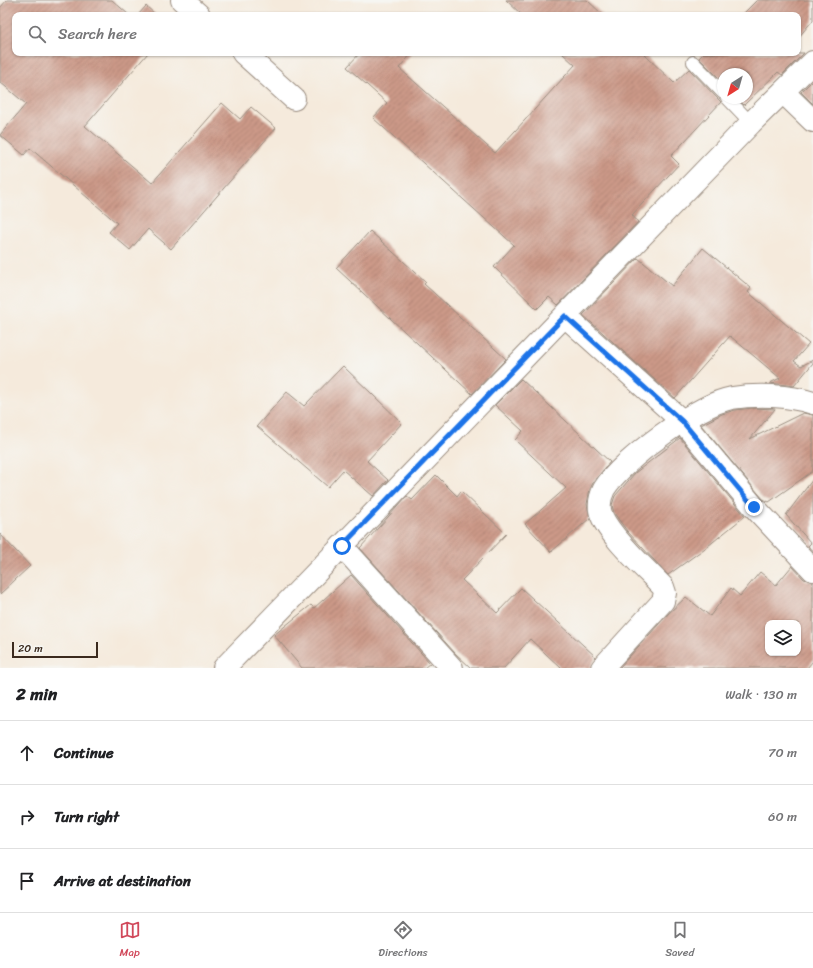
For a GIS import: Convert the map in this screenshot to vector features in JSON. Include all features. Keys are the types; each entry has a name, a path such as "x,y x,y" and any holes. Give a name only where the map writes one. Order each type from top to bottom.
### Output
{"street":[{"path":"182,0 196,12"},
{"path":"246,56 294,98"},
{"path":"224,668 751,123 813,62"},
{"path":"783,92 813,121"},
{"path":"565,316 682,421 754,507 813,570"},
{"path":"602,668 653,614 663,601 665,593 663,587 619,541 607,526 600,511 604,489 629,462 682,421 706,407 731,398 798,398 813,403"},
{"path":"342,546 452,668"}],"lane":[{"path":"693,62 717,87"},
{"path":"734,104 751,123"}],"building":[{"path":"7,0 112,0 126,12 12,12 12,56 145,56 85,126 152,183 222,103 240,119 251,107 276,128 171,249 148,229 130,250 109,232 117,223 30,148 24,155 0,135 26,104 0,82 0,8"},
{"path":"506,0 587,0 600,12 519,12"},
{"path":"757,0 813,0 813,20 801,34 801,12 745,12"},
{"path":"146,6 153,12 141,12"},
{"path":"357,56 409,56 399,68 495,153 575,65 565,56 646,56 674,83 689,69 717,98 717,104 719,104 671,156 679,164 632,215 638,222 558,305 549,297 537,309 494,267 514,245 373,118 387,103 347,67"},
{"path":"701,56 801,56 782,75 778,72 753,96 753,68 717,68 717,76 699,58"},
{"path":"813,80 813,104 801,92"},
{"path":"370,231 426,282 424,284 506,359 472,394 336,268"},
{"path":"703,248 751,288 748,292 809,344 794,361 801,366 813,360 813,363 794,386 770,383 780,378 730,336 675,398 583,315 638,258 672,286"},
{"path":"343,366 402,423 367,461 388,480 373,496 343,470 328,487 257,426 287,392 304,406"},
{"path":"521,379 610,462 594,481 590,489 587,504 590,518 551,552 525,524 566,488 515,440 523,431 495,405"},
{"path":"752,408 775,409 750,439 803,413 813,415 813,471 769,502 763,499 701,425 722,414 735,410"},
{"path":"680,438 745,516 708,546 668,575 627,531 614,513 612,505 615,496 635,473"},
{"path":"436,475 457,496 461,491 506,534 462,580 497,613 521,588 596,657 590,668 561,668 530,639 504,668 471,668 455,653 360,548 407,496 412,500"},
{"path":"813,479 813,552 808,546 811,543 786,515"},
{"path":"0,534 30,566 0,594"},
{"path":"792,566 804,579 813,582 813,661 807,668 619,668 668,614 686,597 710,616 731,588 740,596 760,572 776,585"},
{"path":"351,575 430,663 424,668 302,668 274,635 311,605 314,608"}],"route":[{"path":"342,546 565,316 682,421 754,507"}]}
